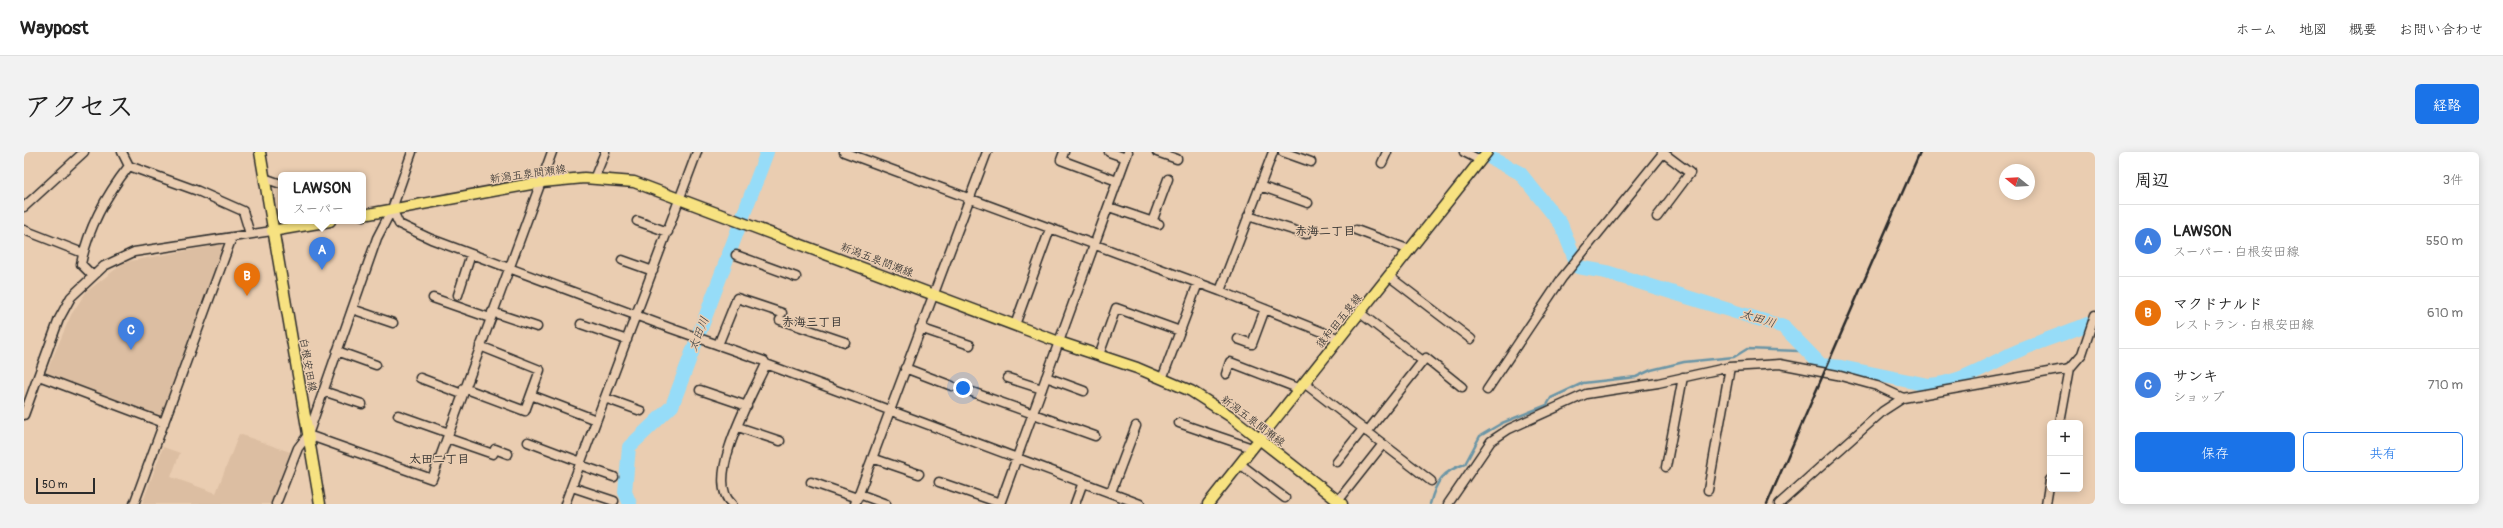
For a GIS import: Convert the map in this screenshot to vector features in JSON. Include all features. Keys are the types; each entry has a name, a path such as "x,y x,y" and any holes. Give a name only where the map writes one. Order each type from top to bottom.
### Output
{"main road":[{"name":"白根安田線","path":"263,153 264,178 272,231 320,504"},
{"name":"猿和田五泉線","path":"1208,504 1390,276 1483,156"},
{"name":"新潟五泉間瀬線","path":"366,214 542,182 594,179 634,182 933,293 1059,342 1162,379 1190,391 1223,412 1255,444 1340,502"},
{"path":"272,231 313,224"}],"street":[{"path":"24,207 84,152"},
{"path":"122,152 129,166 198,191 243,211 250,234"},
{"path":"276,504 298,448 308,435 376,238 392,209 412,152"},
{"path":"308,435 432,479 463,391 552,152"},
{"path":"594,179 605,152"},
{"path":"565,504 697,152"},
{"path":"844,152 1093,246 1220,291 1340,339"},
{"path":"857,499 987,152"},
{"path":"1064,152 1061,160 1118,182"},
{"path":"940,482 1000,504 1127,155 1109,152"},
{"path":"1157,152 1178,159"},
{"path":"1220,291 1273,152"},
{"path":"1283,152 1311,162"},
{"path":"1382,163 1387,152"},
{"path":"1464,152 1483,156"},
{"path":"1487,390 1572,265 1663,152 1690,173 1657,217"},
{"path":"92,275 81,264 83,253 109,192 129,166"},
{"path":"264,178 278,183"},
{"path":"1109,207 1156,223 1168,179"},
{"path":"1260,186 1308,203"},
{"path":"392,209 399,224 471,254 764,361 766,364 890,409 1140,504"},
{"path":"1248,216 1306,234"},
{"path":"637,221 668,232"},
{"path":"1015,325 1050,229"},
{"path":"24,230 83,253"},
{"path":"1356,230 1410,250"},
{"path":"24,415 60,319 71,296 92,275 104,266 134,252 272,231"},
{"path":"134,504 232,237"},
{"path":"458,295 471,254"},
{"path":"736,254 796,277"},
{"path":"622,260 653,271"},
{"path":"1390,276 1471,339"},
{"path":"1162,379 1198,283"},
{"path":"433,298 537,327"},
{"path":"718,345 737,298 845,342"},
{"path":"1098,355 1116,308 1180,331"},
{"path":"352,309 393,323"},
{"path":"1238,339 1252,344 1265,309"},
{"path":"1360,313 1423,361"},
{"path":"2061,420 2070,368 2082,354 2095,314"},
{"path":"581,324 627,340"},
{"path":"920,328 970,345"},
{"path":"420,378 525,410 540,370 480,346"},
{"path":"337,351 376,365"},
{"path":"1337,462 1426,358 1462,387"},
{"path":"1226,374 1230,362 1302,386 1365,430 1431,481"},
{"path":"732,504 728,501 722,482 724,459 766,364"},
{"path":"1448,504 1491,442 1509,429 1586,394 1730,367 1780,364 1857,380 1877,386 1903,398"},
{"path":"1708,490 1730,367"},
{"path":"905,368 952,386"},
{"path":"1779,504 1883,411 1903,398 2070,368"},
{"path":"38,376 164,423"},
{"path":"1046,377 1084,391"},
{"path":"1666,467 1683,377"},
{"path":"1008,378 1042,390"},
{"path":"700,390 748,406"},
{"path":"323,391 362,404"},
{"path":"972,392 1095,436"},
{"path":"531,395 596,420"},
{"path":"605,398 641,411"},
{"path":"398,415 493,454 495,450 508,454"},
{"path":"1179,423 1255,444"},
{"path":"1111,492 1136,426"},
{"path":"738,427 780,441"},
{"path":"528,442 614,477"},
{"path":"1340,502 1383,444"},
{"path":"872,458 919,474"},
{"path":"1240,464 1285,498"},
{"path":"811,482 857,499 886,504"},
{"path":"1075,504 1083,482"},
{"path":"572,487 614,501"},
{"path":"2046,504 2048,492"}],"shaded area":[{"path":"224,244 161,416 46,373 71,315 86,292 125,262"},
{"path":"239,434 290,452 271,504 142,504 163,447 180,453 171,477 216,493"}],"waterway":[{"name":"太田川","path":"630,504 625,492 629,447 672,406 767,152"},
{"name":"太田川","path":"1479,152 1520,173 1561,224 1578,267 1606,272 1784,327 1821,365 1841,367 1928,385 1940,384 1961,378 2013,353 2095,321"},
{"path":"1430,504 1438,483 1451,470 1465,464 1480,436 1502,423 1547,405 1551,398 1583,383 1636,377 1651,370 1684,362 1734,357 1747,349 1799,351 1821,365"}],"railway":[{"path":"1767,504 1920,152"}],"place":[{"name":"LAWSON","path":"322,270"},
{"name":"マクドナルド","path":"247,296"},
{"name":"サンキ","path":"131,350"}],"district":[{"name":"赤海二丁目","path":"1325,231"},
{"name":"赤海三丁目","path":"812,322"},
{"name":"太田二丁目","path":"439,459"}]}
